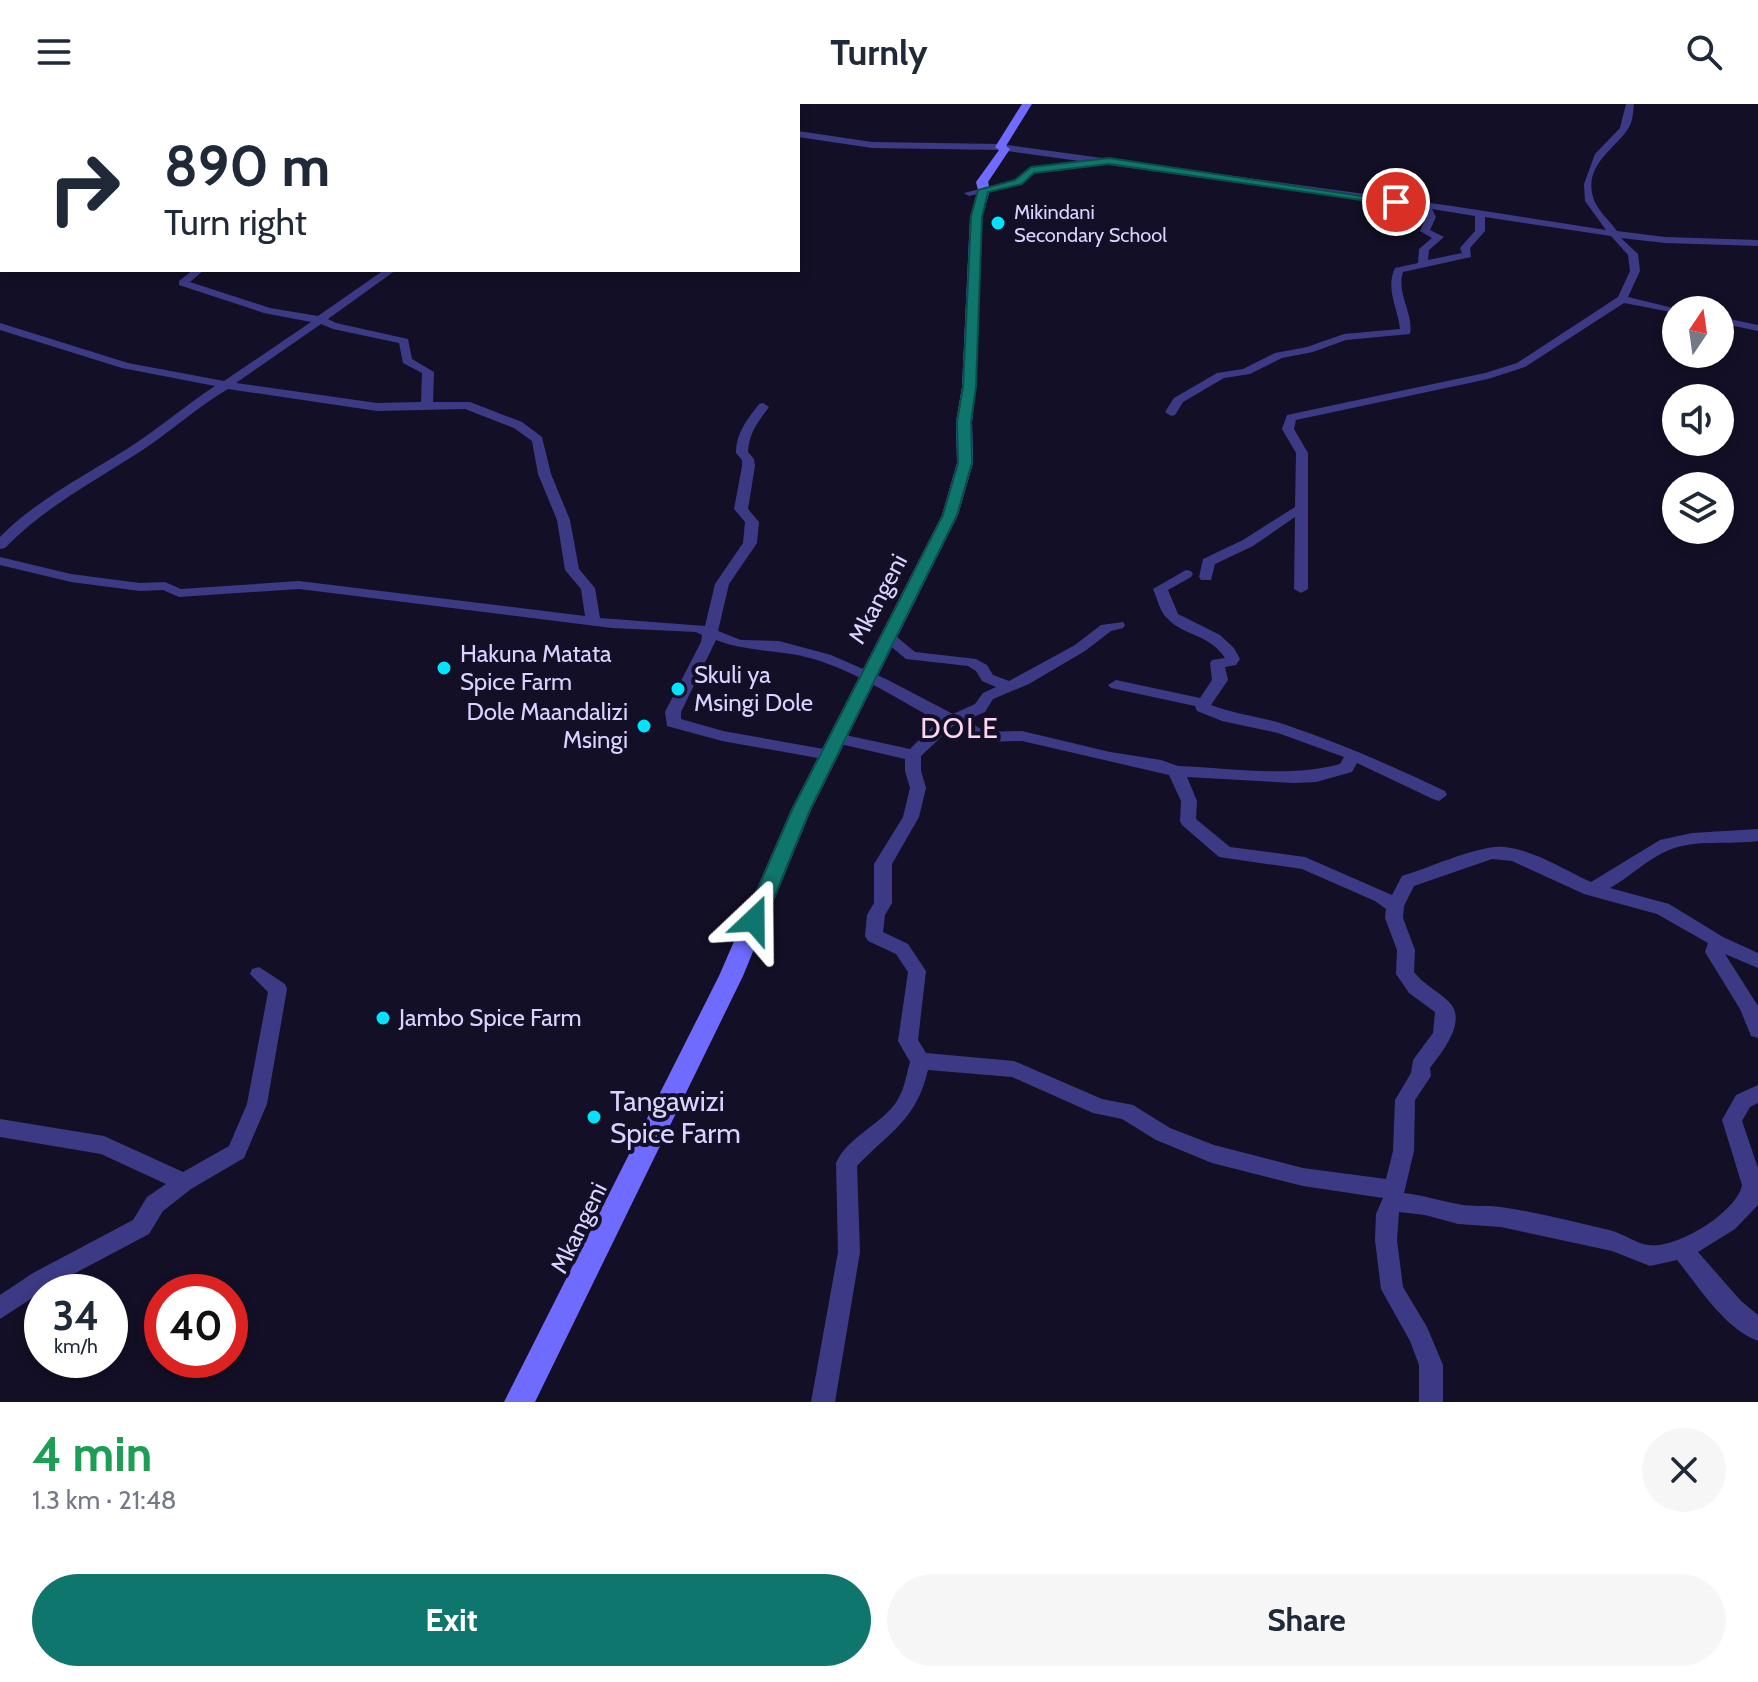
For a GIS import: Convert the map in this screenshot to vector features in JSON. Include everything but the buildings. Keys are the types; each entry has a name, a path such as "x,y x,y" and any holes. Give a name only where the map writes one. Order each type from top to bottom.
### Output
{"street":[{"name":"Mkangeni","path":"519,1402 731,976 801,810 950,515 965,463 964,422 969,387 976,192 1005,149 1000,147 1027,104"},
{"path":"1301,589 1302,453 1288,429 1291,418 1488,376 1521,365 1622,299 1635,271 1633,254 1619,245 1615,234 1589,201 1589,177 1597,156 1620,137 1627,126 1630,104"},
{"path":"800,134 872,145 1000,147 1615,234 1716,244 1758,243"},
{"path":"976,192 1018,182 1031,170 1109,161"},
{"path":"1423,266 1424,249 1439,237 1425,231 1431,217 1426,207"},
{"path":"1171,412 1178,400 1221,375 1246,372 1279,355 1309,350 1344,337 1406,332 1406,317 1393,279 1399,270 1467,255 1465,248 1480,231 1480,213"},
{"path":"197,272 183,283 268,311 321,320 333,326 404,341 407,361 428,372 426,407"},
{"path":"0,545 22,522 38,515 388,272"},
{"path":"1622,299 1662,307"},
{"path":"1734,323 1758,328"},
{"path":"0,326 126,366 377,407 426,407 454,403 518,425 538,440 545,475 556,493 566,528 565,538 571,549 572,570 588,588 593,620"},
{"path":"763,407 742,434 741,442 742,453 748,459 749,467 747,493 741,509 752,522 750,543 722,584 711,632 673,712 673,722 722,736 913,755"},
{"path":"1206,577 1208,562 1221,553 1251,542 1286,516 1301,509"},
{"path":"0,561 71,578 140,587 165,586 179,593 288,585 711,632 739,644 779,646 826,658 943,717 955,719 982,737 1022,736 1110,757 1161,765 1176,771 1316,776 1346,768 1353,755"},
{"path":"1186,574 1160,589 1172,616 1209,634 1229,650 1233,659 1231,662 1217,663 1220,680 1202,703"},
{"path":"823,1402 849,1252 846,1163 867,1139 906,1109 915,1091 920,1061 908,1041 917,971 902,949 874,936 876,915 883,903 883,864 911,817 918,788 913,755 934,732 980,708 988,696 1024,681 1080,648 1106,628 1118,625"},
{"path":"887,636 911,656 971,662 982,668 987,678 1007,686"},
{"path":"1116,685 1202,703"},
{"path":"1202,703 1202,707 1228,717 1282,729 1353,755 1439,795"},
{"path":"1176,771 1189,801 1188,821 1225,853 1305,863 1381,896 1395,906"},
{"path":"1590,889 1607,884 1654,850 1680,840 1758,835"},
{"path":"1431,1402 1431,1365 1419,1335 1392,1289 1386,1234 1388,1208 1404,1149 1401,1115 1404,1097 1421,1076 1420,1066 1441,1043 1447,1020 1444,1008 1416,988 1405,974 1406,950 1394,918 1395,906 1408,881 1493,852 1511,853 1590,889 1663,909 1717,942 1758,961"},
{"path":"1717,942 1714,952 1749,1007 1758,1030"},
{"path":"0,1308 41,1280 141,1227 155,1204 184,1182 237,1152 257,1104 278,989 259,974"},
{"path":"920,1061 1014,1069 1100,1107 1126,1111 1163,1134 1212,1154 1458,1214 1501,1217 1613,1241 1650,1256 1700,1241 1727,1222 1750,1199 1753,1185 1732,1120 1743,1101 1758,1093"},
{"path":"0,1128 104,1145 184,1182"},
{"path":"1681,1249 1723,1299 1758,1330"}],"place":[{"name":"Mikindani Secondary School","path":"998,223"},
{"name":"Hakuna Matata Spice Farm","path":"444,668"},
{"name":"Skuli ya Msingi Dole","path":"678,689"},
{"name":"Dole Maandalizi Msingi","path":"644,726"},
{"name":"Jambo Spice Farm","path":"383,1018"},
{"name":"Tangawizi Spice Farm","path":"594,1117"}],"district":[{"name":"DOLE","path":"960,728"}],"route":[{"path":"754,920 826,758 950,515 965,463 964,422 969,387 976,217 984,190 1018,182 1031,170 1109,161 1396,202"}]}
